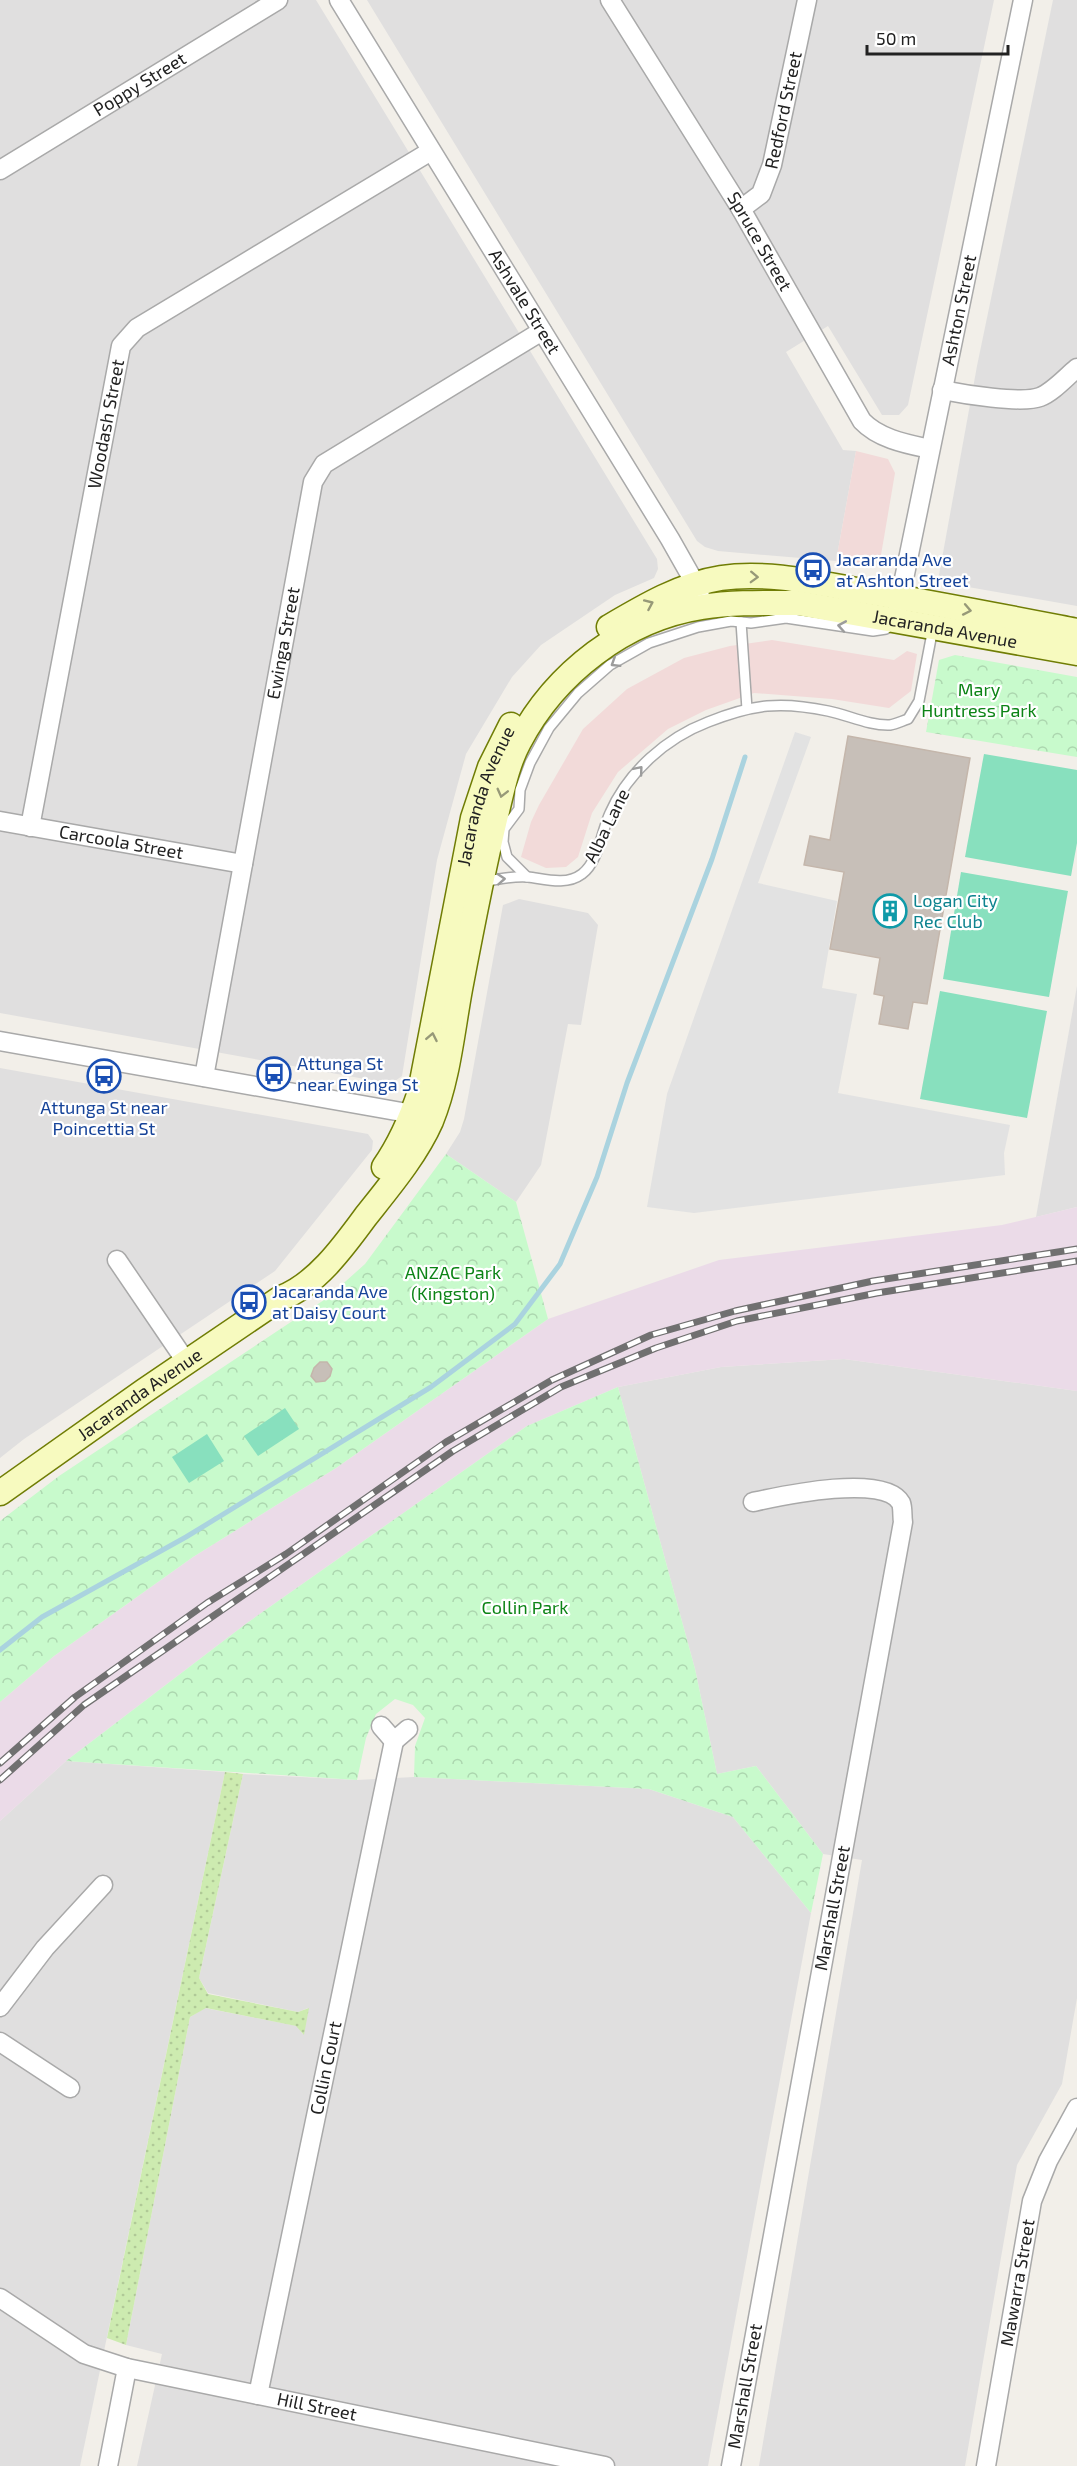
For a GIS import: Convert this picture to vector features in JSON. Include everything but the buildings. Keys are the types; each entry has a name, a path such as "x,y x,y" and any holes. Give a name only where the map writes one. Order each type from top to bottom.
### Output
{"street":[{"name":"Poppy Street","path":"0,170 278,0"},
{"name":"Ashvale Street","path":"339,0 542,331 700,596"},
{"name":"Spruce Street","path":"610,0 741,209 862,422 884,436 930,449"},
{"name":"Redford Street","path":"741,209 761,194 771,165 807,0"},
{"name":"Ashton Street","path":"898,608 1023,0"},
{"name":"Woodash Street","path":"30,827 121,346 136,328 431,152"},
{"name":"Ewinga Street","path":"204,1077 313,482 324,464 542,331"},
{"path":"942,390 1026,399 1041,397 1077,368"},
{"name":"Jacaranda Avenue","path":"421,1118 443,1082 481,882 498,828 505,779 518,743 538,711 564,680 595,652 635,629 683,611 700,596"},
{"name":"Jacaranda Avenue","path":"0,1493 144,1391 187,1364 281,1298 293,1294 325,1266 352,1236 409,1157 421,1118 427,1065 443,972 473,818 490,767 510,726 546,680 584,645 638,609 700,596 754,603 898,608 935,615 1077,653"},
{"name":"Jacaranda Avenue","path":"935,615 1077,631"},
{"name":"Carcoola Street","path":"0,821 243,864"},
{"path":"0,1041 421,1118"},
{"path":"117,1260 187,1364"},
{"name":"Marshall Street","path":"731,2466 790,2128 837,1891 903,1522 901,1503 889,1492 873,1488 796,1493 753,1502"},
{"name":"Collin Court","path":"258,2395 401,1735 381,1726"},
{"path":"0,2007 45,1948 103,1885"},
{"path":"0,2042 70,2088"},
{"name":"Mawarra Street","path":"986,2466 1032,2201 1048,2161 1077,2109"},
{"name":"Hill Street","path":"0,2298 84,2354 127,2368 605,2466"},
{"path":"108,2466 127,2368"}],"lane":[{"path":"527,877 507,857 498,828 519,809 520,790 526,772 549,728 578,693 610,665 649,643 698,627 731,621 755,623 786,618 873,631 886,629 898,608"},
{"name":"Alba Lane","path":"481,882 527,877 544,881 565,880 581,875 593,859 610,812 626,785 646,762 675,739 707,722 758,705 794,705 890,724 908,719 919,701 935,615"},
{"path":"741,622 747,709"},
{"path":"443,972 453,961 458,946 465,904 472,889 481,882"}],"shaded area":[{"path":"0,0 316,0 657,559 658,569 654,578 615,595 541,645 512,677 466,754 437,860 402,1076 395,1081 387,1083 0,1013"},
{"path":"367,0 994,0 908,405 899,415 882,415 828,326 786,352 843,450 856,451 836,561 718,551 705,547 697,541"},
{"path":"1053,0 1077,0 1077,606 951,584 939,575 977,366"},
{"path":"856,451 888,459 895,473 881,555 874,564 866,567 836,561"},
{"path":"772,640 894,660 907,651 917,654 911,691 889,708 832,699 754,693 706,710 668,729 618,772 592,813 578,857 566,867 546,868 521,857 531,822 539,805 583,729 627,689 684,658 730,646"},
{"path":"795,732 811,737 758,883 837,901 822,988 857,994 838,1093 1010,1125 1004,1153 1005,1175 694,1213 647,1207 667,1094"},
{"path":"519,899 588,913 598,925 581,1025 568,1024 541,1165 516,1202 446,1154 460,1132 464,1119 503,905"},
{"path":"1077,986 1077,1207 1036,1217"},
{"path":"0,1068 368,1134 373,1141 372,1150 275,1271 24,1439 0,1458"},
{"path":"1077,1207 1077,1391 844,1359 721,1367 618,1387 527,1426 247,1623 66,1761 0,1821 0,1702 54,1656 193,1557 336,1468 548,1319 719,1260 1002,1225"},
{"path":"844,1359 1077,1391 1077,1998 1062,2084 1017,2165 965,2466 759,2466 862,1860 823,1854 756,1766 717,1774 695,1669 618,1387 721,1367"},
{"path":"66,1761 225,1772 80,2466 0,2466 0,1821"},
{"path":"243,1774 357,1780 414,1777 649,1789 733,1817 811,1913 708,2466 137,2466 162,2354 126,2345 190,2017 205,2008 297,2026 303,2034 308,2008 298,2012 208,1993 199,1978"}],"green space":[{"name":"Mary Huntress Park","path":"955,655 1077,677 1077,757 926,732 939,660"},
{"path":"984,754 1077,770 1077,843 1071,876 965,857"},
{"path":"961,872 1068,891 1049,997 943,979"},
{"path":"940,991 1047,1011 1027,1118 920,1099"},
{"name":"ANZAC Park (Kingston)","path":"446,1154 516,1202 548,1319 336,1468 193,1557 54,1656 0,1702 0,1521 59,1476 327,1298 365,1264"},
{"name":"Collin Park","path":"618,1387 695,1669 717,1774 756,1766 823,1854 811,1913 733,1817 649,1789 414,1777 415,1746 425,1718 413,1705 395,1699 376,1714 366,1738 357,1780 66,1761 247,1623 527,1426"},
{"path":"285,1408 299,1429 258,1456 244,1436"},
{"path":"207,1434 224,1461 189,1483 172,1457"},
{"path":"225,1772 243,1774 199,1978 208,1994 298,2012 309,2008 304,2035 296,2026 206,2008 190,2017 126,2345 107,2338"}],"waterway":[{"path":"0,1650 42,1617 186,1537 431,1387 515,1324 560,1264 597,1177 627,1083 712,859 745,757"}],"railway":[{"path":"0,1763 75,1697 207,1603 286,1554 446,1442 552,1380 651,1335 735,1311 873,1281 1077,1249"},
{"path":"0,1780 84,1705 453,1451 561,1387 656,1348 737,1321 877,1293 1077,1261"}],"place":[{"name":"Jacaranda Ave at Ashton Street","path":"813,570"},
{"name":"Logan City Rec Club","path":"890,911"},
{"name":"Attunga St near Ewinga St","path":"274,1074"},
{"name":"Attunga St near Poincettia St","path":"104,1076"},
{"name":"Jacaranda Ave at Daisy Court","path":"249,1302"}]}
